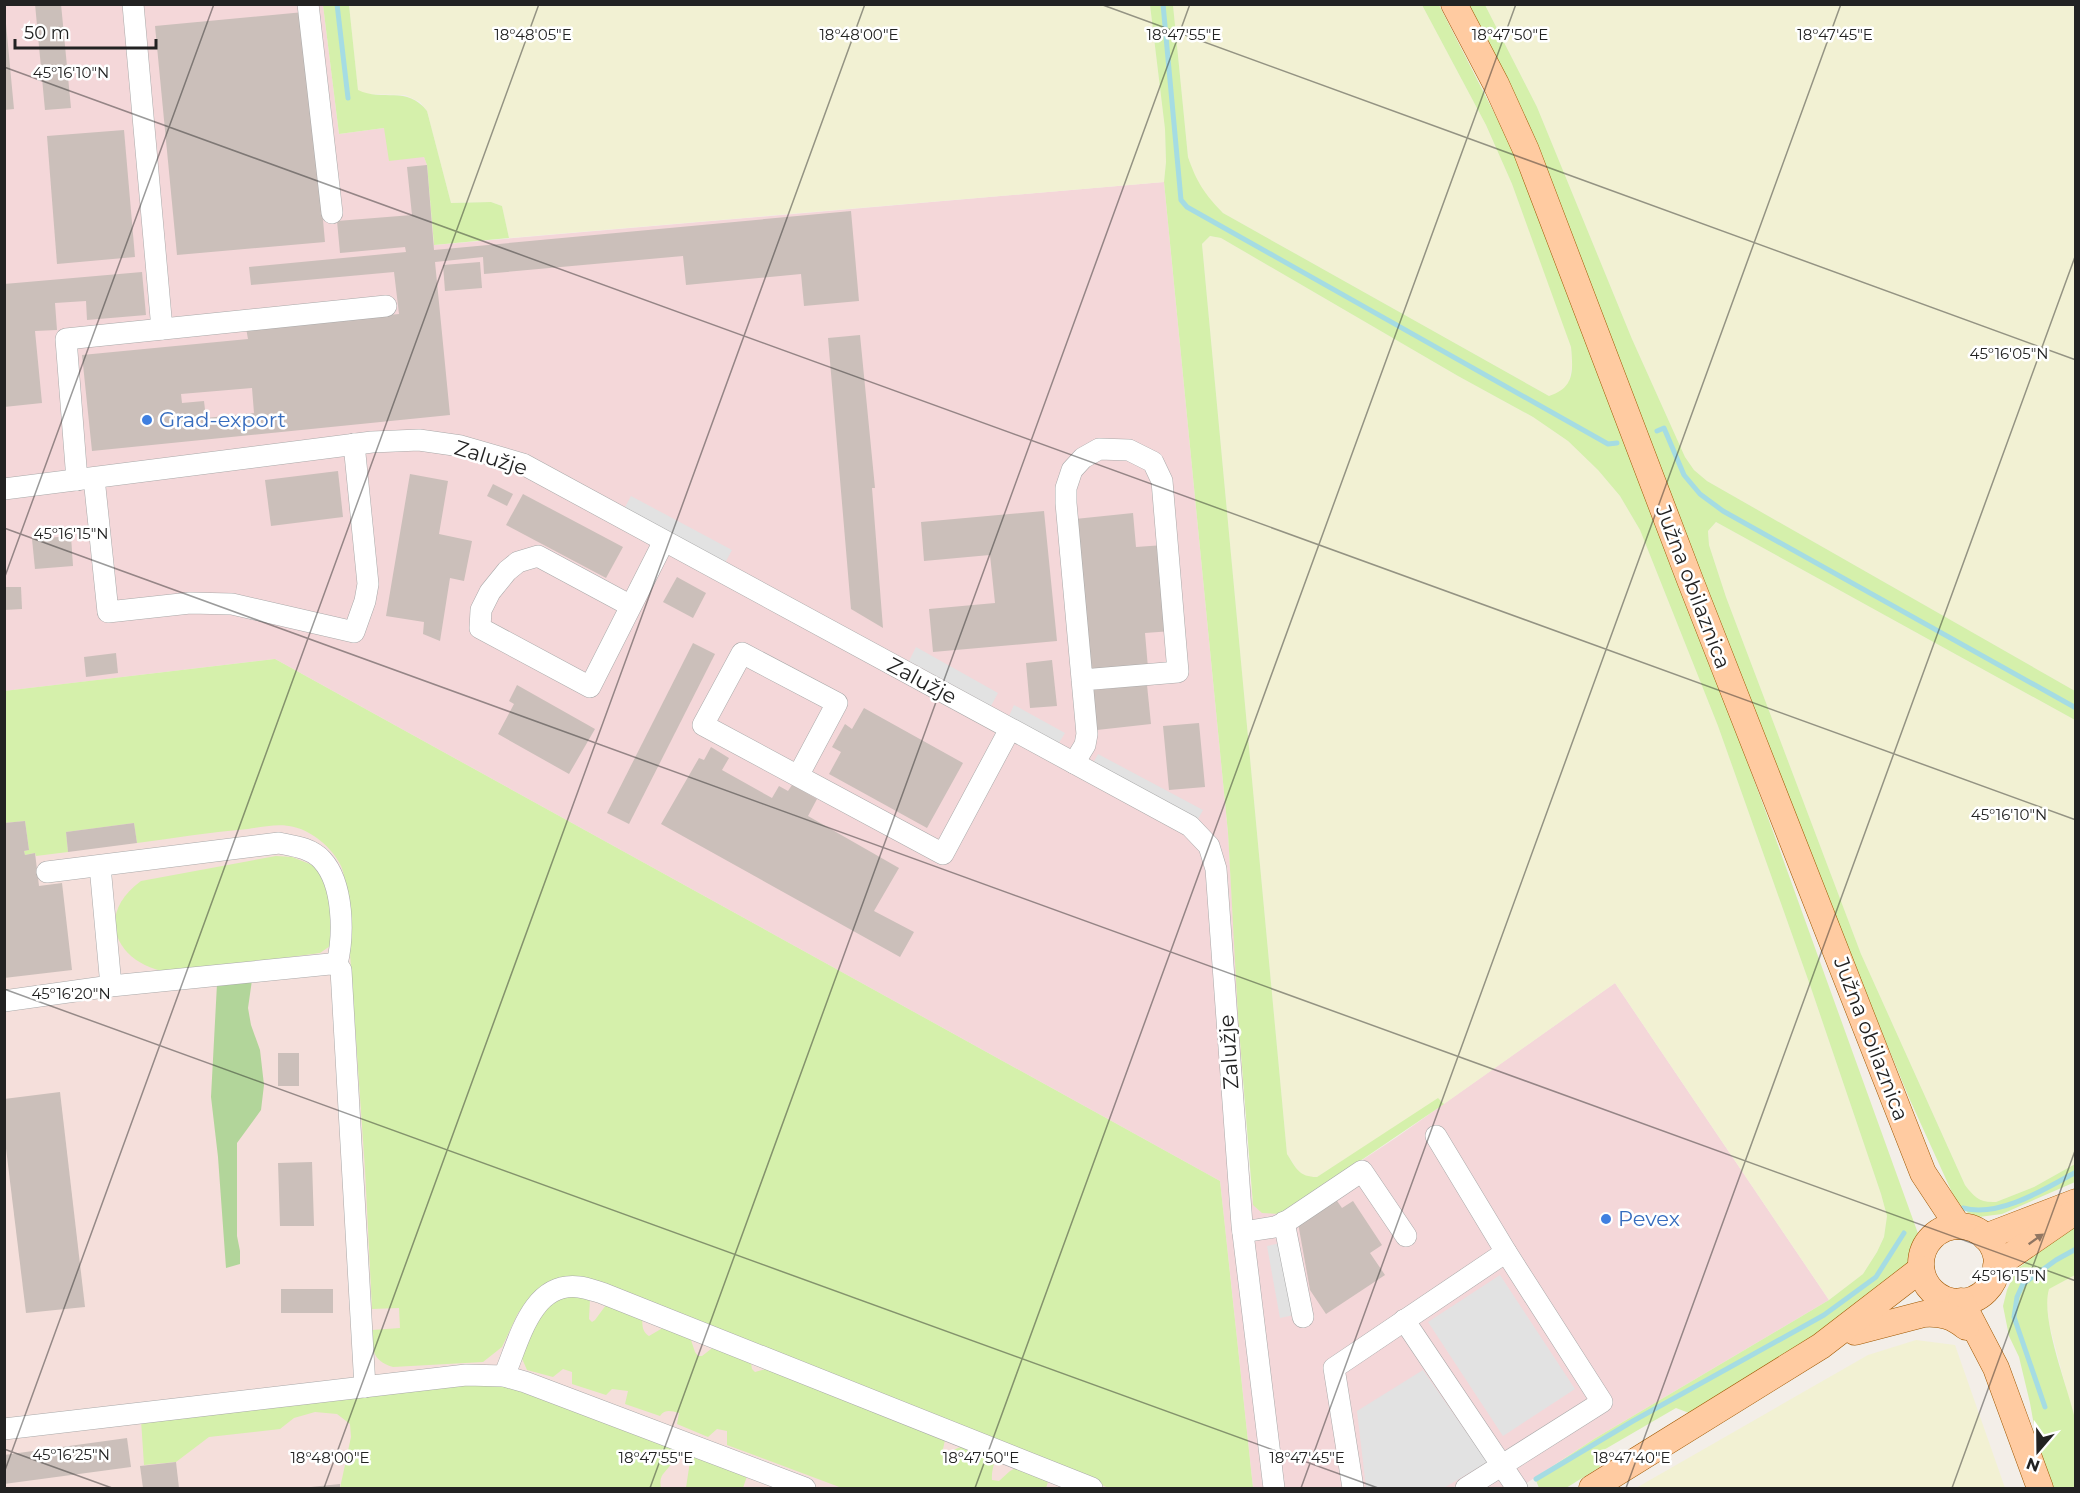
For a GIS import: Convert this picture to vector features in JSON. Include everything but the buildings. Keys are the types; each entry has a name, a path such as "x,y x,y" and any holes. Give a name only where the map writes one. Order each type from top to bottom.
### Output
{"main road":[{"name":"Južna obilaznica","path":"1454,4 1496,84 1530,160 1694,591 1923,1173 1958,1226"},
{"name":"Južna obilaznica","path":"1923,1173 1933,1236"},
{"path":"1985,1237 2076,1202"},
{"path":"1996,1266 2076,1211"},
{"path":"1821,1346 1960,1296 1992,1281 1996,1266 1994,1250 1985,1237 1976,1230 1958,1226 1949,1227 1933,1236 1923,1251 1921,1269 1927,1284 1960,1296 1990,1358 2040,1488"},
{"path":"1592,1488 1821,1346 1921,1269"},
{"path":"1855,1332 1924,1314 1947,1315 1957,1320 1990,1358"}],"street":[{"path":"133,4 162,329"},
{"path":"308,4 332,213"},
{"path":"354,444 368,584 365,601 354,632 232,604 190,603 108,612 66,339 386,306"},
{"name":"Zalužje","path":"4,489 354,444 419,440 461,446 523,464 1190,826 1209,846 1216,869 1243,1232 1274,1488"},
{"path":"1074,763 1085,745 1087,734 1082,680 1066,503 1066,488 1072,470 1083,458 1099,449 1129,450 1153,462 1162,481 1178,672 1082,680"},
{"path":"631,606 538,556 518,562 507,571 490,592 481,610 480,628 590,687 664,541"},
{"path":"798,776 837,703 742,653 703,725 943,854 1010,729"},
{"path":"47,872 279,843 299,847 312,853 322,860 332,874 338,896 342,938 337,964 341,970 365,1387"},
{"path":"100,866 111,986"},
{"path":"4,1002 111,986 337,964"},
{"path":"1436,1136 1506,1252 1602,1402 1466,1488"},
{"path":"1243,1232 1275,1227 1362,1171 1406,1236"},
{"path":"1284,1222 1303,1317"},
{"path":"1353,1488 1334,1368 1506,1252"},
{"path":"504,1376 528,1318 543,1297 551,1291 580,1287 602,1293 1092,1488"},
{"path":"1404,1320 1517,1488"},
{"path":"4,1429 466,1375 504,1376 614,1415 805,1488"}],"shaded area":[{"path":"4,5 323,5 339,134 384,128 424,157 427,165 434,245 1164,182 1228,833 1247,1153 1253,1205 1296,1204 1397,1137 1615,983 1829,1300 1594,1439 1519,1488 1253,1488 1220,1181 275,659 5,691"},
{"path":"631,496 732,550 725,563 624,509"},
{"path":"916,647 998,693 991,706 909,661"},
{"path":"275,659 1220,1181 1253,1488 5,1488 4,691"},
{"path":"1014,705 1065,733 1059,743 1009,716"},
{"path":"1098,754 1203,810 1197,821 1092,765"},
{"path":"1281,1243 1294,1315 1280,1318 1267,1246"},
{"path":"1500,1275 1575,1389 1503,1436 1428,1322"},
{"path":"1423,1370 1487,1462 1444,1488 1366,1488 1357,1411"}],"green space":[{"path":"323,5 349,5 358,90 377,95 403,96 419,103 427,111 451,203 491,202 502,206 509,238 434,245 427,165 424,157 389,161 384,128 339,134"},
{"path":"349,5 1150,5 1165,129 1164,182 509,238 502,206 491,202 451,203 427,111 420,102 405,95 365,94 358,91"},
{"path":"1150,5 1173,5 1188,157 1202,187 1223,213 1549,396 1557,393 1568,383 1572,371 1571,347 1512,184 1486,125 1422,5 1439,5 1505,134 1529,188 1610,390 1920,1239 1918,1253 1908,1266 1775,1364 1689,1413 1676,1408 1595,1455 1600,1467 1566,1488 1539,1488 1535,1478 1594,1439 1829,1300 1863,1274 1884,1237 1887,1216 1881,1194 1718,726 1640,530 1620,496 1598,470 1568,441 1533,417 1221,238 1210,236 1202,244 1287,1154 1302,1173 1317,1177 1438,1098 1444,1104 1282,1214 1262,1213 1253,1205 1238,1016 1228,833 1164,182 1165,129"},
{"path":"1173,5 1422,5 1486,125 1512,184 1563,323 1571,347 1572,365 1569,383 1562,392 1549,396 1223,213 1205,195 1195,178 1188,157"},
{"path":"1463,5 1485,5 1537,107 1632,339 1685,457 1694,470 1707,481 2075,691 2075,720 1716,522 1708,531 1709,545 1726,597 1861,954 1965,1185 1978,1198 1996,1202 2034,1187 2075,1164 2075,1182 2002,1214 1979,1217 1968,1213 1955,1199 1910,1100 1774,771"},
{"path":"1485,5 2075,5 2075,691 1707,481 1694,470 1685,457 1632,339 1537,107"},
{"path":"1210,236 1221,238 1533,417 1568,441 1598,470 1620,496 1640,530 1718,726 1811,988 1887,1216 1884,1237 1863,1274 1829,1300 1615,983 1444,1104 1438,1099 1317,1177 1306,1177 1298,1171 1287,1154 1202,244"},
{"path":"1716,522 2075,720 2075,1164 2034,1187 1996,1202 1989,1202 1979,1201 1965,1185 1861,954 1726,597 1709,545 1708,531"},
{"path":"275,659 1220,1181 1253,1488 1109,1488 597,1284 534,1295 518,1313 502,1347 483,1362 393,1367 381,1361 373,1349 372,1330 400,1328 399,1308 372,1309 365,1169 345,888 343,871 336,858 327,846 314,836 301,829 283,825 137,843 134,823 66,832 68,852 25,855 24,851 29,850 25,821 5,823 4,691"},
{"path":"276,856 292,857 315,866 334,897 333,944 320,953 174,973 155,969 139,962 126,951 118,939 115,925 117,910 126,895 141,881"},
{"path":"252,980 248,1008 260,1050 264,1085 261,1110 237,1143 237,1236 240,1264 226,1268 211,1097 217,984"},
{"path":"2075,1225 2075,1275 2049,1289 2047,1302 2051,1335 2075,1419 2077,1444 2075,1488 2047,1488 2019,1357 2009,1336 2003,1306 2016,1270"},
{"path":"2075,1275 2075,1422 2049,1323 2046,1297 2048,1289"},
{"path":"560,1291 590,1299 589,1319 592,1322 606,1305 643,1314 643,1329 649,1336 666,1326 690,1337 698,1356 702,1356 720,1342 751,1363 755,1372 766,1369 945,1440 943,1449 946,1453 970,1443 995,1452 992,1480 999,1481 1021,1465 1048,1482 1046,1488 842,1488 727,1445 727,1431 717,1429 708,1437 677,1424 679,1413 666,1411 660,1416 625,1404 628,1391 612,1389 606,1395 572,1384 572,1372 563,1369 553,1377 527,1370 520,1354 521,1342"},
{"path":"1916,1340 1955,1345 2005,1488 1636,1488 1868,1355"},
{"path":"447,1383 515,1387 673,1442 672,1462 662,1476 661,1488 340,1488 351,1437 350,1424 337,1414 315,1412 294,1418 280,1429 209,1437 176,1462 144,1465 141,1420"},
{"path":"699,1453 748,1473 743,1488 686,1488 690,1461"}],"waterway":[{"path":"337,4 348,98"},
{"path":"1163,4 1181,200 1187,207 1608,444 1617,443"},
{"path":"1657,431 1664,428 1684,475 1700,494 1723,511 2076,708"},
{"path":"1963,1208 1977,1210 2006,1205 2036,1193 2076,1172"},
{"path":"1536,1479 1633,1421 1824,1315 1876,1277 1904,1233"},
{"path":"2045,1407 2014,1317 2017,1297 2023,1284 2056,1260 2076,1249"}],"place":[{"name":"Grad-export","path":"147,420"},
{"name":"Pevex","path":"1606,1219"}]}
